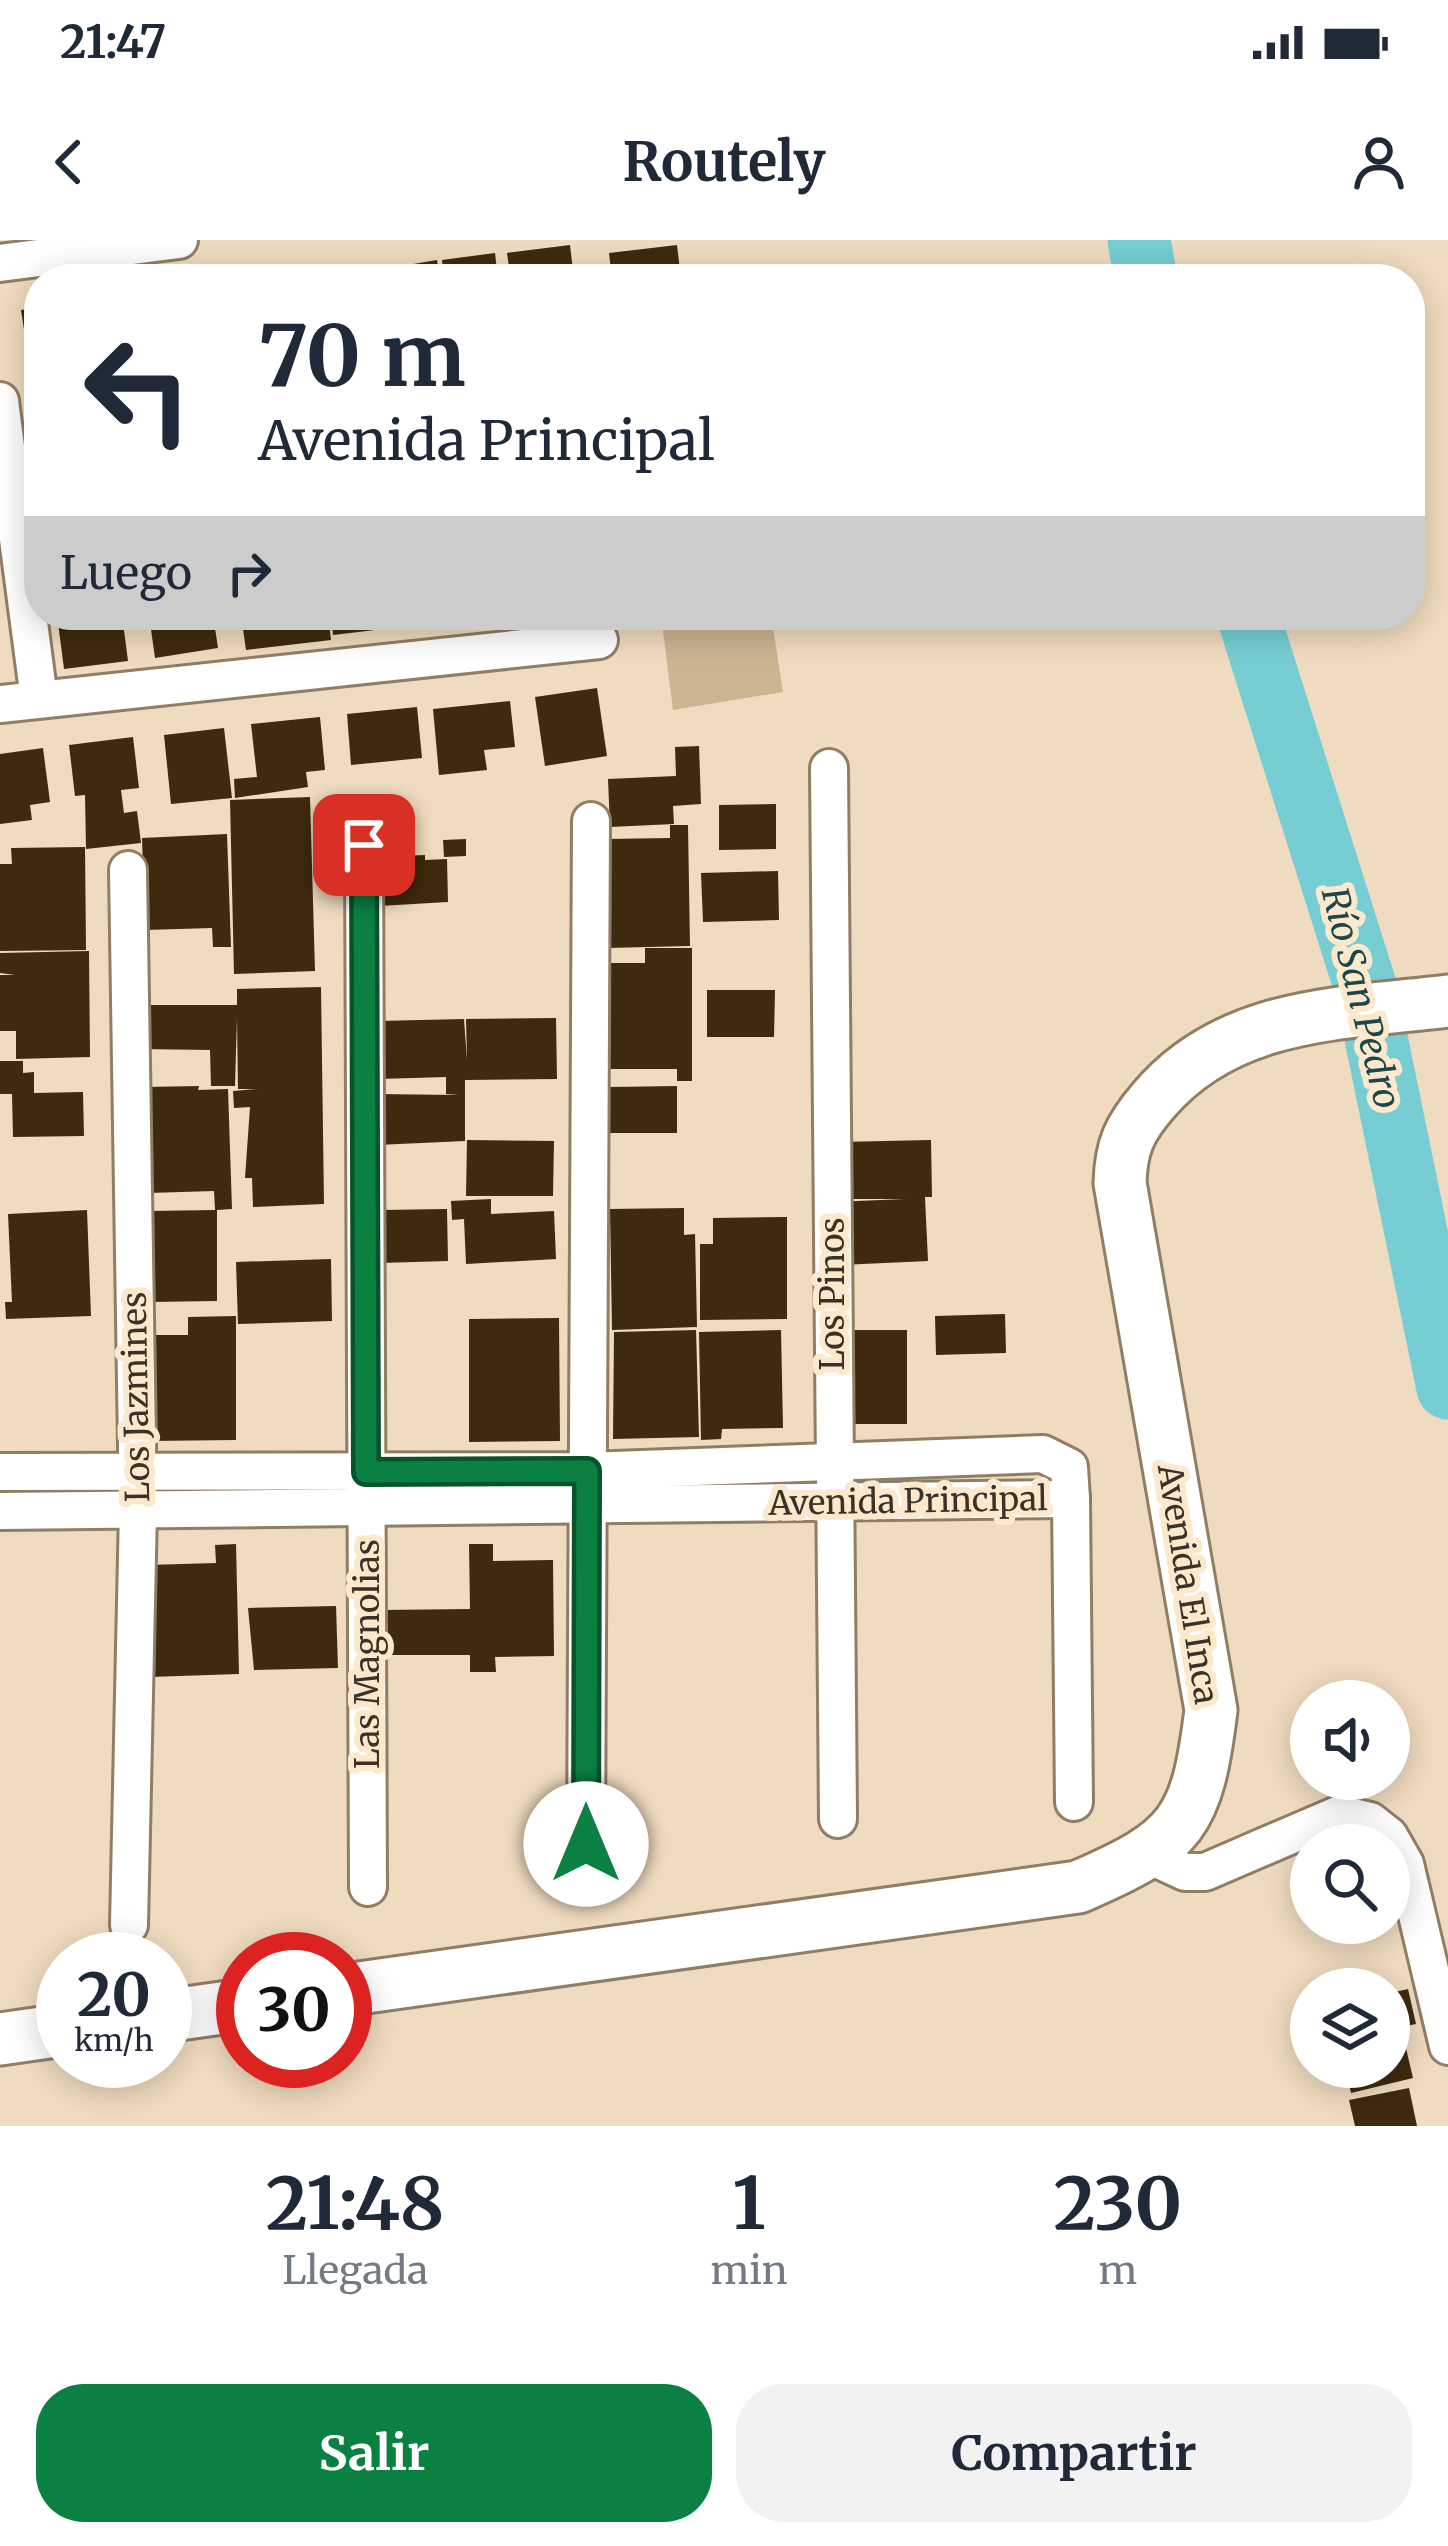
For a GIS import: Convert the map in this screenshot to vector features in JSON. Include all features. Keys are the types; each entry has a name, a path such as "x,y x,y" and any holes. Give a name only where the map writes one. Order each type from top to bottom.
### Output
{"street":[{"path":"0,263 179,240"},
{"path":"0,401 24,561"},
{"path":"32,630 39,699"},
{"path":"0,704 599,640"},
{"name":"Los Pinos","path":"829,769 838,1819"},
{"path":"586,1844 591,820"},
{"name":"Las Magnolias","path":"364,845 368,1887"},
{"name":"Los Jazmines","path":"128,870 138,1472 129,1925"},
{"name":"Avenida El Inca","path":"372,1986 1078,1887 1144,1853 1180,1828 1203,1777 1211,1710 1120,1183 1120,1154 1127,1132 1178,1072 1212,1047 1264,1028 1448,1001"},
{"name":"Avenida Principal","path":"0,1472 138,1472 367,1489 587,1488 835,1502 1071,1499 1069,1467 1043,1454 833,1465 587,1488"},
{"name":"Avenida Principal","path":"0,1511 138,1510 367,1489"},
{"path":"1071,1499 1074,1802"},
{"path":"1144,1853 1185,1872 1205,1872 1340,1814 1354,1815 1380,1828 1405,1864 1448,2046"},
{"path":"0,2039 36,2034"}],"shaded area":[{"path":"663,630 773,630 783,692 673,710"}],"building":[{"path":"570,245 572,264 508,264 507,253"},
{"path":"677,245 679,264 610,264 609,253"},
{"path":"495,253 496,264 442,264 442,260"},
{"path":"59,630 124,630 128,661 64,669"},
{"path":"151,630 215,630 218,648 155,658"},
{"path":"243,630 330,630 331,640 246,650"},
{"path":"332,630 375,630 333,635"},
{"path":"597,688 607,756 545,766 535,697"},
{"path":"510,701 515,747 484,750 487,770 439,775 433,709"},
{"path":"417,707 422,758 351,765 347,714"},
{"path":"320,717 325,770 306,772 308,787 235,798 234,779 257,777 251,724"},
{"path":"224,728 232,798 171,804 164,735"},
{"path":"133,737 139,788 121,790 124,813 137,811 141,843 86,849 85,795 75,796 69,745"},
{"path":"699,746 701,804 673,806 674,824 610,827 608,779 676,776 675,747"},
{"path":"43,748 50,802 30,805 32,820 0,824 0,754"},
{"path":"310,797 315,971 234,974 230,800"},
{"path":"776,804 776,849 719,850 719,805"},
{"path":"670,825 688,825 690,946 607,948 606,839 670,838"},
{"path":"227,834 231,947 213,947 212,928 145,930 142,838"},
{"path":"466,839 466,856 444,857 443,840"},
{"path":"85,847 86,950 0,951 0,864 12,864 11,848"},
{"path":"425,855 425,860 447,859 448,902 379,906 377,857"},
{"path":"778,871 779,920 703,922 701,873"},
{"path":"645,948 692,948 692,1081 677,1081 677,1069 609,1069 609,963 645,963"},
{"path":"89,951 90,1057 16,1059 16,1031 0,1031 0,975 15,975 0,973 0,953"},
{"path":"321,987 324,1204 253,1207 252,1178 245,1178 250,1107 234,1108 233,1091 257,1089 238,1089 237,1018 235,1086 211,1086 210,1050 139,1049 140,1005 237,1005 237,989"},
{"path":"707,990 775,990 774,1037 707,1037"},
{"path":"556,1018 557,1079 465,1080 465,1141 377,1145 375,1094 459,1095 446,1094 446,1077 379,1079 378,1021 464,1019 467,1061 466,1019"},
{"path":"0,1061 23,1061 23,1073 34,1072 34,1093 83,1092 84,1136 13,1137 12,1094 0,1094"},
{"path":"199,1086 198,1090 228,1089 232,1209 217,1210 217,1301 149,1302 149,1211 215,1210 214,1191 148,1193 145,1087"},
{"path":"677,1086 677,1133 610,1133 610,1087"},
{"path":"467,1140 554,1141 553,1196 466,1196"},
{"path":"931,1140 932,1197 925,1197 928,1261 841,1265 832,1202 905,1199 833,1199 838,1142"},
{"path":"491,1199 491,1214 554,1211 556,1259 466,1264 464,1219 452,1220 451,1201"},
{"path":"684,1208 684,1235 695,1234 697,1327 612,1330 610,1209"},
{"path":"447,1209 448,1261 380,1263 381,1210"},
{"path":"87,1210 91,1316 6,1319 5,1302 12,1302 8,1214"},
{"path":"787,1217 787,1319 700,1320 700,1244 713,1244 713,1218"},
{"path":"331,1259 332,1321 238,1324 236,1262"},
{"path":"1005,1314 1006,1353 936,1355 935,1316"},
{"path":"236,1316 236,1440 148,1441 148,1335 188,1335 188,1317"},
{"path":"559,1318 560,1441 469,1442 469,1319"},
{"path":"696,1330 699,1437 613,1439 614,1332"},
{"path":"781,1330 783,1428 722,1429 721,1439 701,1440 699,1332"},
{"path":"844,1330 907,1330 907,1424 844,1424"},
{"path":"236,1544 239,1674 150,1677 147,1565 216,1563 215,1545"},
{"path":"469,1544 493,1544 493,1561 553,1560 554,1656 495,1657 496,1672 470,1672 470,1655 383,1655 382,1610 470,1609"},
{"path":"336,1606 338,1668 254,1670 248,1608"},
{"path":"1409,2088 1417,2126 1355,2126 1349,2100"}],"waterway":[{"name":"Río San Pedro","path":"1139,240 1143,264"},
{"name":"Río San Pedro","path":"1253,630 1366,989 1448,1388"}],"route":[{"path":"364,845 366,1472 587,1471 586,1844"}]}
